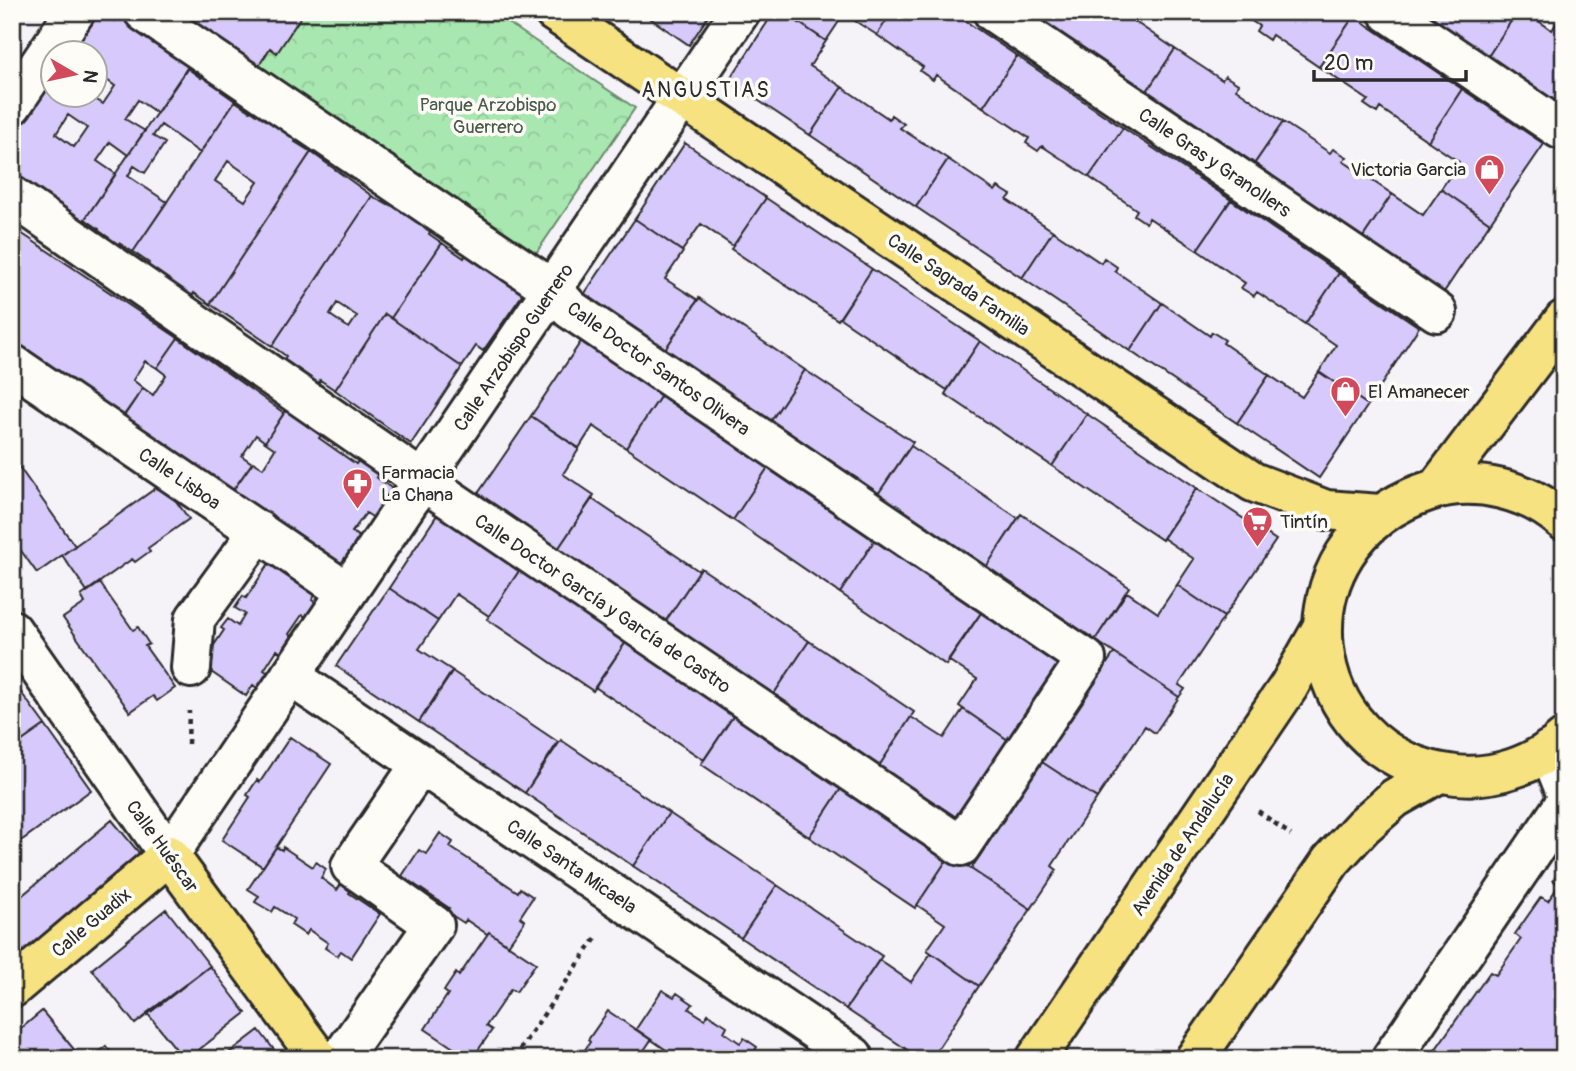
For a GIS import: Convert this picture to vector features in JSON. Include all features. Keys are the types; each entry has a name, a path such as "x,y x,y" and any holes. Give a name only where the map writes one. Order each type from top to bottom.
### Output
{"main road":[{"name":"Calle Sagrada Familia","path":"554,12 1254,482 1326,510 1380,514"},
{"path":"1436,489 1564,320"},
{"path":"1559,743 1528,762 1504,771 1466,776 1423,769 1393,755 1380,747 1359,726 1341,701 1328,671 1323,626 1328,592 1337,567 1349,547 1380,514 1413,496 1461,485 1485,486 1508,491 1545,507 1564,521"},
{"name":"Avenida de Andalucía","path":"1036,1059 1289,686 1323,626"},
{"path":"1195,1059 1331,861 1363,825 1395,798 1439,773"},
{"name":"Calle Guadix","path":"12,988 169,855"},
{"name":"Calle Huéscar","path":"169,855 319,1059"}],"street":[{"path":"12,105 75,12"},
{"name":"Calle Doctor Santos Olivera","path":"144,12 552,289 570,309 1086,659 1026,750"},
{"name":"Calle Arzobispo Guerrero","path":"169,855 740,12"},
{"name":"Calle Gras y Granollers","path":"993,12 1437,312"},
{"path":"1388,12 1560,129"},
{"name":"Calle Doctor García y García de Castro","path":"12,196 423,481 961,846 1026,750"},
{"name":"Calle Lisboa","path":"12,363 347,592"},
{"path":"191,668 195,620 259,531"},
{"name":"Calle Huéscar","path":"12,630 169,855"},
{"name":"Calle Santa Micaela","path":"290,676 421,764 812,1046 853,1056"},
{"path":"1559,743 1564,788"},
{"path":"340,1059 434,925 351,866 421,764"},
{"path":"1391,1059 1564,805"}],"path":[{"path":"188,750 191,668"},
{"path":"1252,807 1291,835"},
{"path":"514,1058 600,931"}],"green space":[{"name":"Parque Arzobispo Guerrero","path":"304,12 492,12 635,108 536,253 258,67 270,48 277,52"}],"building":[{"path":"95,12 101,12 115,21 119,15 192,62 157,113 138,100 125,119 145,131 128,155 110,142 97,161 116,174 80,226 12,180 12,135 38,87 38,108 108,108 108,96 115,86 108,81 108,38 77,38","holes":["68,115 87,128 74,147 56,134"]},
{"path":"163,12 304,12 277,53 270,48 258,67"},
{"path":"641,12 711,12 689,45"},
{"path":"774,12 783,12 826,41 810,66 842,87 810,135 729,81"},
{"path":"783,12 892,12 877,35 844,14 826,41"},
{"path":"892,12 952,12 1017,56 983,107 936,75 933,80 920,71 923,67 877,35"},
{"path":"1017,12 1046,12 1037,26"},
{"path":"1046,12 1131,12 1128,17 1175,49 1143,97 1037,26"},
{"path":"1238,12 1348,12 1354,16 1319,67 1272,35 1269,40 1256,31 1259,26"},
{"path":"1419,12 1517,12 1487,58"},
{"path":"1517,12 1525,12 1552,30 1564,12 1564,109 1487,58"},
{"path":"1354,16 1462,89 1428,141 1380,108 1377,113 1364,104 1368,100 1319,67"},
{"path":"1175,49 1222,80 1225,76 1238,84 1236,89 1283,122 1250,170 1143,97"},
{"path":"1017,56 1123,128 1089,177 1042,146 1038,151 1026,143 1029,138 983,107"},
{"path":"187,68 201,78 205,72 225,85 221,91 235,101 200,153 161,125 153,136 165,143 145,173 134,166 128,176 167,202 133,252 119,243 114,249 95,236 99,229 85,219"},
{"path":"842,87 889,119 891,115 904,124 900,128 948,159 916,207 810,135"},
{"path":"1462,89 1544,144 1490,223 1441,189 1459,162 1428,141"},
{"path":"235,101 250,111 255,105 299,136 295,142 311,152 210,304 194,293 189,301 145,271 149,263 133,252","holes":["228,161 258,182 245,201 215,181"]},
{"path":"1283,122 1330,153 1333,149 1347,157 1343,161 1392,194 1359,243 1250,170"},
{"path":"1123,128 1231,200 1197,250 1149,218 1146,223 1134,215 1137,210 1089,177"},
{"path":"685,143 766,198 733,246 701,224 682,251 635,219"},
{"path":"311,152 372,196 272,346 210,304"},
{"path":"948,159 995,191 998,187 1011,195 1007,200 1053,231 1022,278 916,207"},
{"path":"1441,189 1490,223 1440,298 1359,243 1392,194 1423,215"},
{"path":"372,196 388,205 391,199 432,227 429,234 442,243 391,318 385,314 335,390 320,380 317,386 282,363 286,356 272,346","holes":["337,303 357,316 349,328 330,315"]},
{"path":"766,198 872,269 838,320 731,249"},
{"path":"1231,200 1339,273 1305,324 1257,292 1254,296 1241,288 1245,283 1197,250"},
{"path":"635,219 683,252 665,279 698,300 664,351 583,296"},
{"path":"12,227 178,338 157,368 145,361 133,380 143,388 122,418 12,346"},
{"path":"1053,231 1101,263 1104,258 1117,267 1115,271 1162,303 1130,351 1022,278"},
{"path":"442,243 464,258 468,251 525,291 483,351 476,346 462,367 391,318"},
{"path":"872,269 980,341 947,390 840,318"},
{"path":"1339,273 1419,327 1368,405 1319,372 1336,345 1305,324"},
{"path":"699,298 805,370 770,422 664,351"},
{"path":"1162,303 1210,336 1212,332 1225,340 1223,343 1269,375 1237,423 1130,351"},
{"path":"385,314 462,367 411,444 335,390"},
{"path":"178,338 284,413 265,442 256,435 242,456 252,463 228,497 118,425 143,388 153,395 166,375 157,368"},
{"path":"582,340 662,394 626,448 593,426 579,448 531,416"},
{"path":"980,341 1087,414 1052,466 945,394"},
{"path":"805,370 913,442 878,494 770,422"},
{"path":"1319,372 1368,405 1319,478 1237,423 1269,375 1302,397"},
{"path":"662,394 769,466 733,520 626,448"},
{"path":"291,403 327,428 319,438 356,464 363,454 383,467 376,477 394,490 374,518 366,513 352,532 361,538 341,565 227,499 253,462 263,468 275,449 265,442"},
{"path":"1087,414 1197,488 1162,540 1052,466"},
{"path":"531,416 579,449 563,474 594,495 558,549 477,495"},
{"path":"911,446 1018,518 986,567 878,494"},
{"path":"12,457 75,546 37,573 12,538"},
{"path":"769,466 876,538 840,593 733,520"},
{"path":"163,483 189,519 148,548 150,552 135,562 132,559 87,591 62,555"},
{"path":"1197,488 1276,540 1224,617 1177,585 1194,559 1163,538"},
{"path":"592,499 699,571 665,622 558,549"},
{"path":"439,512 521,568 489,616 456,594 438,621 389,588"},
{"path":"1021,514 1129,587 1095,640 986,567"},
{"path":"876,538 983,610 946,665 840,593"},
{"path":"272,559 318,591 312,600 316,603 306,617 302,615 289,634 292,636 281,653 277,650 264,670 268,673 257,688 253,685 246,696 201,665 224,630 221,628 228,619 238,626 245,614 235,608 243,596 246,598"},
{"path":"521,568 628,639 593,691 487,619"},
{"path":"701,568 809,641 773,695 665,622"},
{"path":"100,583 133,630 138,627 149,644 145,646 175,688 157,701 153,696 130,712 63,618 85,603 81,596"},
{"path":"1177,585 1224,617 1179,685 1185,689 1179,697 1095,640 1127,592 1158,613"},
{"path":"389,588 438,621 419,649 453,671 419,722 336,666"},
{"path":"983,610 1063,665 1011,742 959,706 977,679 948,660"},
{"path":"628,639 736,712 704,760 595,687"},
{"path":"809,641 914,712 879,766 773,695"},
{"path":"1114,653 1179,697 1155,733 1145,726 1097,798 1042,762"},
{"path":"452,671 558,742 525,793 419,722"},
{"path":"12,680 45,725 12,748"},
{"path":"963,709 1011,742 959,819 879,766 911,717 944,738"},
{"path":"736,712 844,784 809,837 701,764"},
{"path":"45,725 91,790 18,843 12,835 12,748"},
{"path":"290,737 331,764 263,867 222,840 250,797 247,795 257,780 260,782"},
{"path":"561,740 669,813 633,866 525,793"},
{"path":"1042,762 1097,798 1052,866 1057,870 1031,909 971,869"},
{"path":"844,784 950,855 915,908 809,837"},
{"path":"669,813 777,885 741,938 633,866"},
{"path":"112,820 141,855 12,961 12,904"},
{"path":"440,833 453,842 450,847 518,892 520,888 533,897 520,917 525,921 508,945 489,932 487,934 466,920 464,923 446,912 449,908 402,876 419,850 426,854"},
{"path":"276,847 282,850 283,847 313,867 316,862 326,869 321,878 337,890 344,880 353,887 349,893 380,914 351,958 341,951 337,956 325,948 328,943 309,930 306,935 291,925 294,919 275,907 272,912 255,902 259,896 248,889"},
{"path":"950,855 1031,909 979,986 927,950 945,924 917,905"},
{"path":"1564,865 1564,1059 1439,1059 1433,1053 1490,972 1496,975 1521,939 1515,934 1541,897 1548,901 1559,885 1553,880"},
{"path":"777,885 882,956 846,1009 741,938"},
{"path":"166,909 210,966 135,1024 92,969"},
{"path":"489,932 536,963 516,992 511,989 486,1026 492,1030 470,1059 425,1029 448,994 444,991 456,973 459,976"},
{"path":"931,953 979,986 931,1059 921,1059 846,1009 879,960 911,982"},
{"path":"210,966 246,1013 184,1059 147,1013"},
{"path":"662,990 674,997 677,993 693,1004 689,1009 705,1019 708,1014 727,1026 724,1032 740,1043 744,1038 757,1047 754,1052 763,1059 664,1058 669,1052 636,1029"},
{"path":"42,1011 82,1059 12,1059 12,1036"},
{"path":"608,1011 651,1040 638,1059 579,1059 590,1042 588,1040"},
{"path":"259,1030 281,1059 221,1059"},
{"path":"106,1046 116,1059 90,1059"},
{"path":"456,1049 470,1059 450,1059"}],"place":[{"name":"Victoria Garcia","path":"1489,196"},
{"name":"El Amanecer","path":"1345,418"},
{"name":"Farmacia La Chana","path":"358,510"},
{"name":"Tintín","path":"1257,548"}],"district":[{"name":"ANGUSTIAS","path":"706,90"}]}
